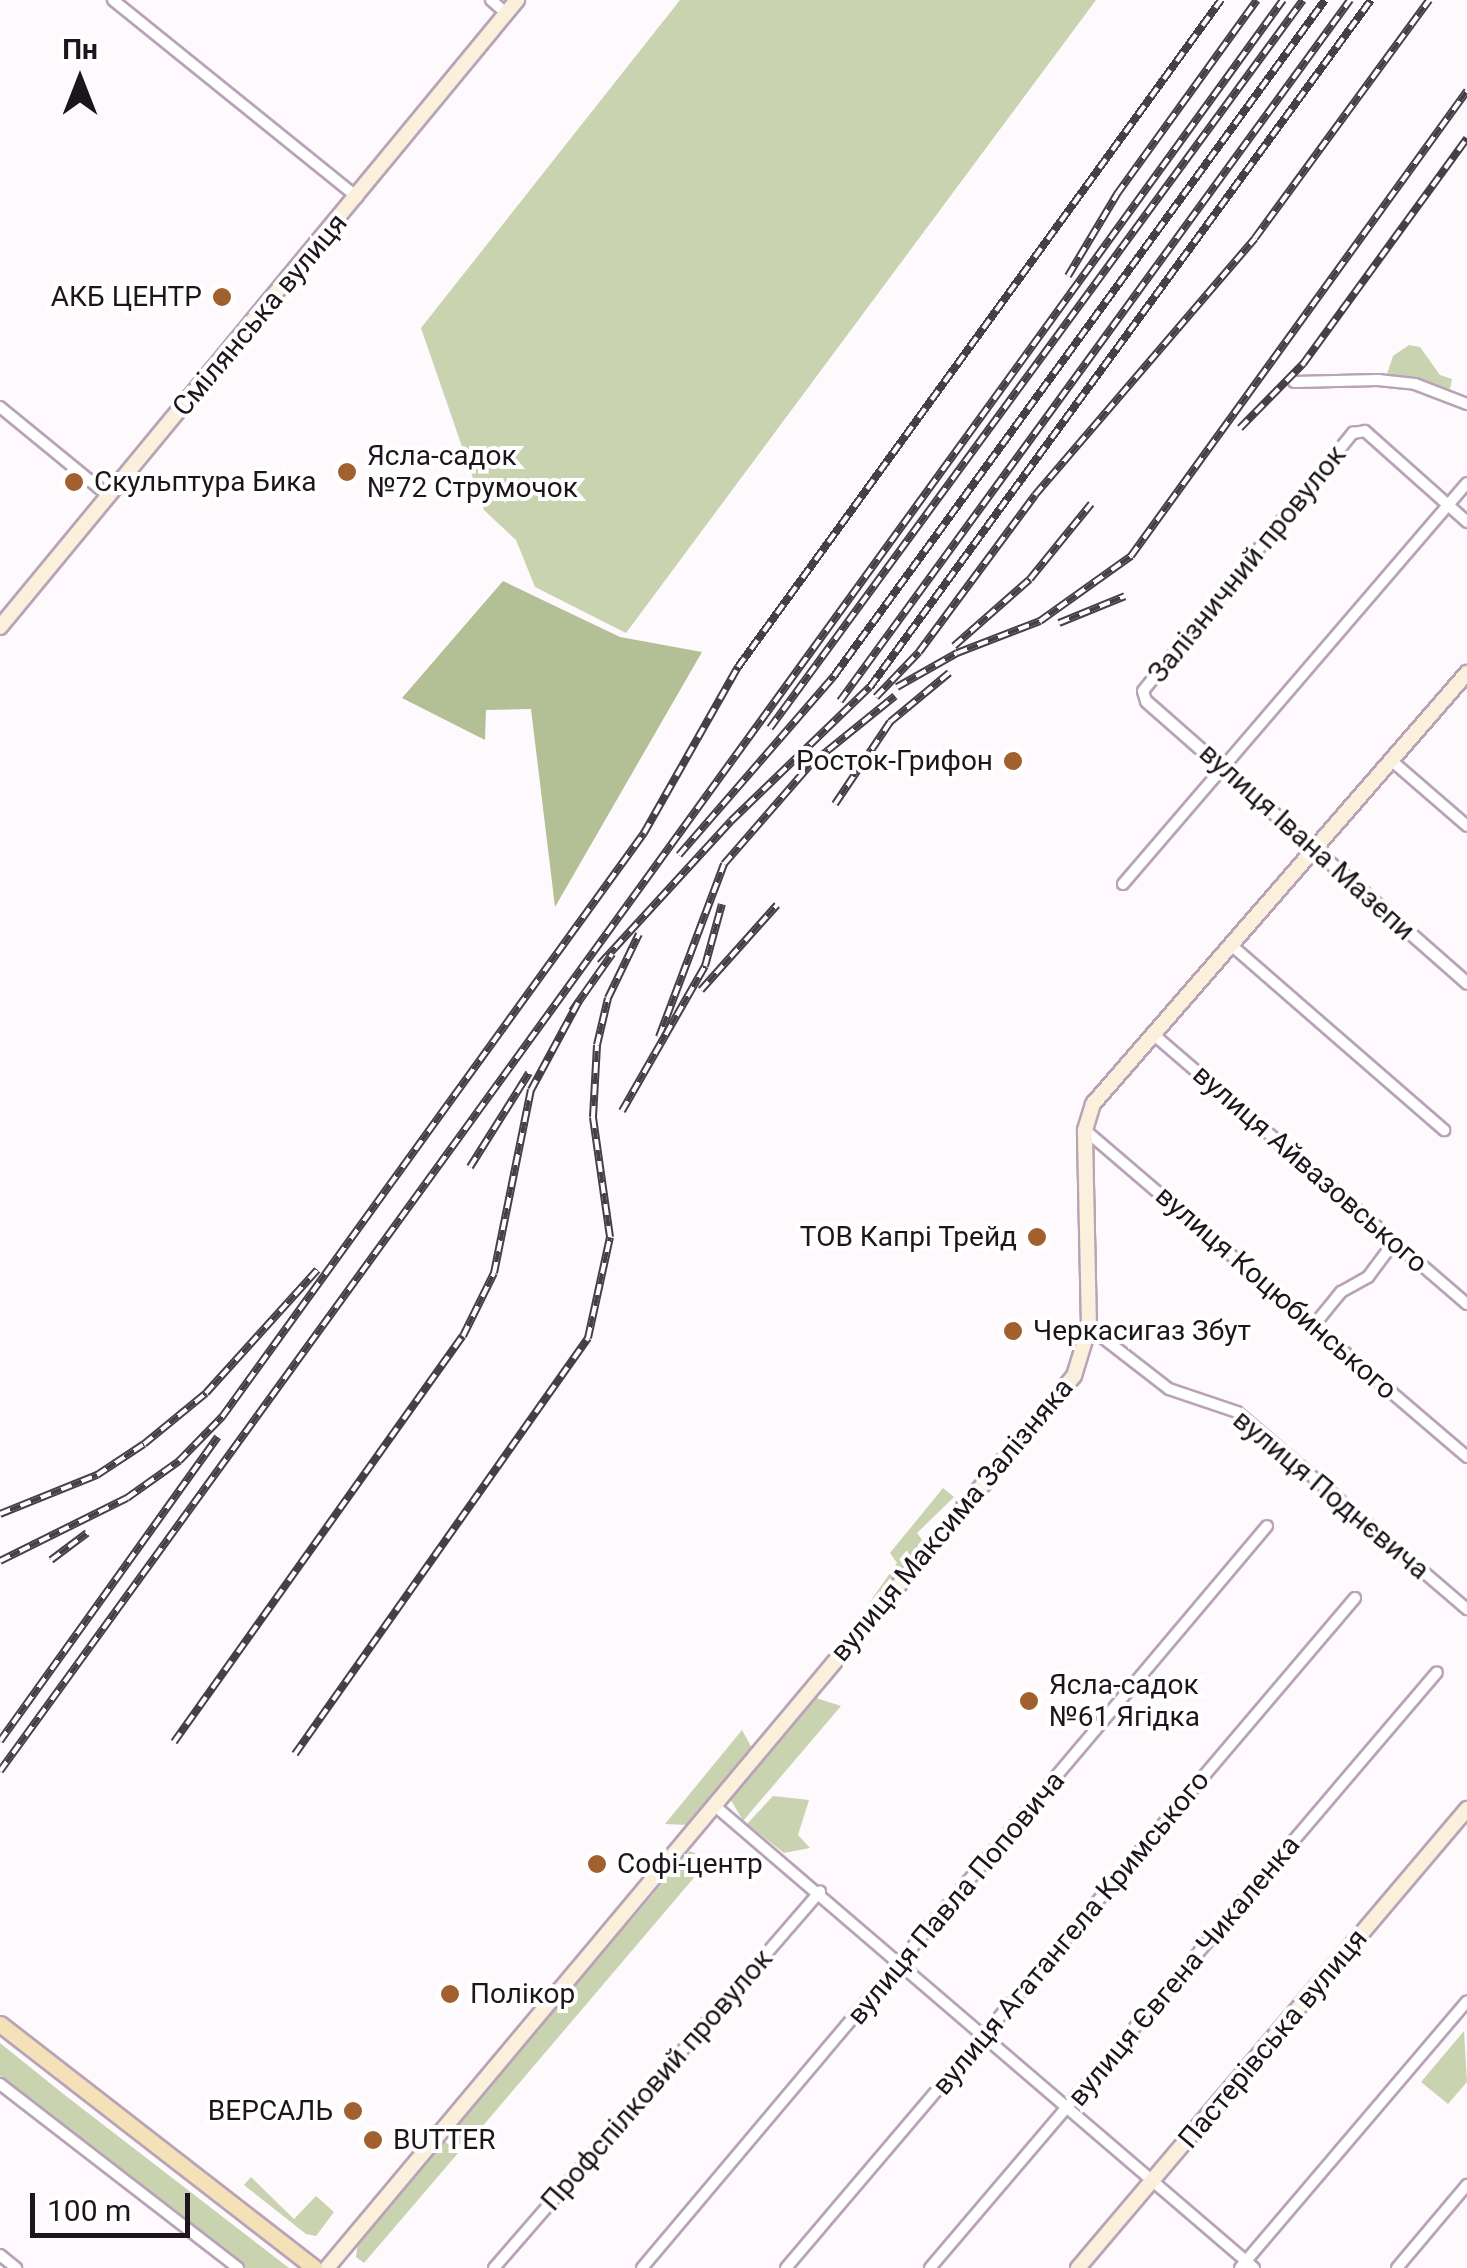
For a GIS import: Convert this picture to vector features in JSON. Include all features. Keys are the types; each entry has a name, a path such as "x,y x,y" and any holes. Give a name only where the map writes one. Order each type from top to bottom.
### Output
{"main road":[{"name":"Смілянська вулиця","path":"0,627 358,198 516,0"},
{"name":"вулиця Максима Залізняка","path":"327,2268 1054,1404 1074,1376 1089,1327 1085,1130 1093,1104 1466,676"},
{"name":"Пастерівська вулиця","path":"1078,2268 1467,1809"},
{"path":"0,2024 315,2268"}],"street":[{"path":"113,0 358,198"},
{"path":"491,0 506,12"},
{"path":"1294,382 1415,384 1467,404"},
{"path":"0,407 110,497"},
{"name":"Залізничний провулок","path":"1146,701 1144,692 1358,431 1449,506"},
{"path":"1123,884 1467,483"},
{"path":"1449,506 1467,522"},
{"name":"вулиця Івана Мазепи","path":"1146,701 1467,983"},
{"path":"1392,761 1467,826"},
{"path":"1230,944 1444,1130"},
{"name":"вулиця Айвазовського","path":"1153,1034 1467,1304"},
{"name":"вулиця Коцюбинського","path":"1085,1130 1467,1457"},
{"path":"1314,1325 1341,1292 1368,1276 1394,1242"},
{"name":"вулиця Поднєвича","path":"1089,1327 1168,1389 1237,1412 1466,1609"},
{"name":"вулиця Павла Поповича","path":"642,2268 1267,1526"},
{"name":"вулиця Агатангела Кримського","path":"786,2268 1355,1598"},
{"name":"вулиця Євгена Чикаленка","path":"930,2268 1438,1672"},
{"path":"716,1806 901,1961 1247,2266 1467,2001"},
{"name":"Профспілковий провулок","path":"494,2268 820,1891"},
{"path":"1,2086 238,2268"},
{"path":"1397,2268 1467,2185"},
{"path":"0,2255 16,2268"}],"green space":[{"path":"680,0 1096,0 626,633 535,587 516,540 484,510 421,328"},
{"path":"1409,345 1420,347 1440,375 1452,379 1450,389 1387,374 1393,356"},
{"path":"503,581 620,637 702,652 555,907 531,709 486,710 485,740 402,698"},
{"path":"943,1488 954,1497 917,1533 923,1541 901,1575 865,1609 897,1563 890,1553"},
{"path":"816,1698 841,1706 743,1821 731,1800"},
{"path":"742,1730 753,1750 689,1825 665,1824"},
{"path":"773,1796 809,1800 798,1835 810,1848 784,1853 747,1824"},
{"path":"690,1851 709,1860 464,2148 448,2134"},
{"path":"1464,2031 1467,2082 1448,2104 1421,2082"},
{"path":"0,2043 289,2268 246,2268 0,2076"},
{"path":"444,2141 459,2152 364,2263 356,2257 358,2242"},
{"path":"251,2177 294,2219 316,2196 334,2212 316,2236 306,2234 244,2185"}],"railway":[{"path":"0,1561 127,1498 179,1461 222,1417 644,833 738,667 1221,0"},
{"path":"1068,276 1117,194 1257,0"},
{"path":"0,1771 1283,0"},
{"path":"770,728 1303,0"},
{"path":"679,855 834,676 1325,0"},
{"path":"840,701 1350,0"},
{"path":"600,964 731,821 870,687 1371,0"},
{"path":"876,697 919,652 1035,495 1255,238 1429,0"},
{"path":"897,687 957,653 1040,621 1131,556 1467,91"},
{"path":"1240,428 1303,364 1467,138"},
{"path":"954,646 1030,579 1091,504"},
{"path":"1059,623 1125,596"},
{"path":"835,804 890,722 949,673"},
{"path":"659,1037 724,864 811,764 895,696"},
{"path":"622,1111 705,966 722,904"},
{"path":"701,990 777,905"},
{"path":"295,1754 588,1338 610,1237 593,1117 597,1045 608,998 639,934"},
{"path":"572,1011 612,954"},
{"path":"174,1742 463,1336 494,1273 531,1090 579,1001"},
{"path":"470,1167 529,1073"},
{"path":"0,1514 97,1475 144,1444 206,1393 317,1270"},
{"path":"0,1741 218,1437"},
{"path":"51,1560 87,1533"}],"place":[{"name":"АКБ ЦЕНТР","path":"222,297"},
{"name":"Ясла-садок №72 Струмочок","path":"347,472"},
{"name":"Cкульптура Бика","path":"74,482"},
{"name":"Росток-Грифон","path":"1013,761"},
{"name":"ТОВ Капрі Трейд","path":"1037,1237"},
{"name":"Черкасигаз Збут","path":"1013,1331"},
{"name":"Ясла-садок №61 Ягідка","path":"1029,1701"},
{"name":"Софі-центр","path":"597,1864"},
{"name":"Полікор","path":"450,1994"},
{"name":"ВЕРСАЛЬ","path":"353,2111"},
{"name":"BUTTER","path":"373,2140"}]}
